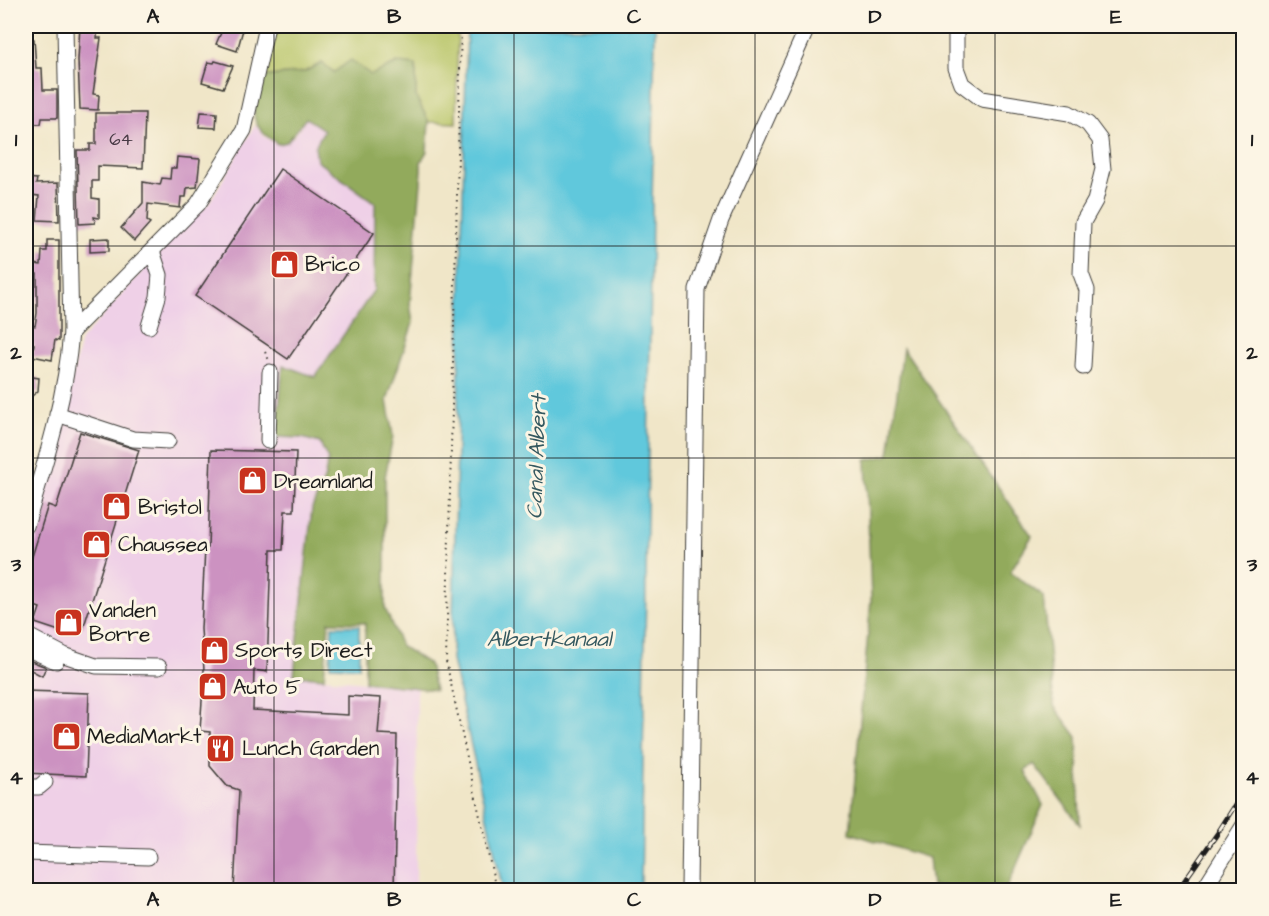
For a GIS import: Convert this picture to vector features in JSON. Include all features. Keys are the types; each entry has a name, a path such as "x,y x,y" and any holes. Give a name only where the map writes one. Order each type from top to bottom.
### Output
{"street":[{"path":"689,891 697,290 721,220 808,26"},
{"path":"956,26 956,68 962,84 982,99 1069,113 1088,124 1100,140 1103,169 1095,201 1083,222 1081,274 1087,290 1083,367"},
{"path":"26,526 49,451 69,365 71,332 65,28"},
{"path":"71,332 198,204 244,130 265,33"},
{"path":"149,326 158,297 160,275 152,251"},
{"path":"268,441 270,372"},
{"path":"57,414 133,439 168,441"},
{"path":"26,636 64,655 96,666 159,667"},
{"path":"26,648 67,666 85,662"},
{"path":"26,782 45,782 39,787 26,787"},
{"path":"1203,891 1244,825"},
{"path":"26,853 148,857"}],"path":[{"path":"461,26 446,661 496,891"}],"shaded area":[{"path":"306,119 324,130 315,147 317,161 375,203 373,290 314,378 283,366 276,437 302,438 320,444 327,460 323,479 311,508 293,675 417,687 416,890 26,890 26,542 59,432 81,340 164,247 209,203 255,125 265,137 278,145 294,136"}],"green space":[{"path":"275,26 350,26 364,31 365,26 458,26 456,123 429,122 416,97 416,66 397,63 371,76 333,72 322,63 304,72 262,77"},
{"path":"351,60 371,75 398,63 416,65 416,97 429,122 427,151 421,162 410,303 413,323 387,400 393,436 385,477 385,608 401,646 429,664 435,690 365,682 365,623 329,622 324,678 294,675 312,508 324,480 328,460 320,443 302,438 276,437 283,365 315,377 374,290 375,203 317,161 315,147 324,130 306,118 287,142 278,144 260,129 254,115 262,77 304,72 322,63 334,72"},
{"path":"903,348 1032,536 1010,572 1044,597 1054,706 1077,737 1080,825 1034,764 1025,771 1043,805 1006,890 932,886 929,858 850,833 871,600 866,460 889,455"}],"water":[{"name":"Albertkanaal","path":"467,26 655,26 641,890 503,890 452,660"},
{"path":"332,626 359,626 359,667 330,666"}],"building":[{"path":"80,26 98,26 97,38 101,38 93,94 99,95 98,110 80,109 78,60"},
{"path":"224,26 244,26 237,51 216,44"},
{"path":"26,39 34,39 36,68 42,68 43,90 57,90 57,118 42,118 41,124 26,123"},
{"path":"215,61 233,66 223,88 202,82 208,62 214,63"},
{"path":"201,112 217,113 216,128 199,127"},
{"path":"96,113 145,113 143,168 98,166 98,181 92,181 92,198 99,199 99,218 94,217 95,223 79,224 77,150 90,150 90,144 96,144"},
{"path":"177,157 200,159 197,187 187,188 186,197 181,197 180,208 148,204 147,221 150,223 134,241 121,228 143,203 143,182 160,185 162,178 170,179 171,168 176,168"},
{"name":"Brico","path":"280,169 374,233 288,359 195,296"},
{"path":"26,178 37,179 36,184 58,183 59,221 37,220 39,196 31,195 32,188 26,187"},
{"path":"109,238 109,251 90,252 90,239"},
{"path":"47,240 59,240 59,341 55,340 52,360 32,356 34,344 26,343 26,328 29,325 35,326 37,313 37,274 33,274 34,264 41,265 42,251 47,251"},
{"path":"26,376 39,378 38,391 26,401"},
{"path":"80,432 139,450 84,626 68,634 35,623 40,608 26,603 26,576 48,505 56,508"},
{"path":"211,450 296,452 294,511 285,511 283,550 271,550 267,672 254,670 253,710 348,715 348,696 381,698 378,734 397,735 394,891 234,891 239,790 227,786 210,766 210,732 200,731 204,670 201,629 205,548 208,548"},
{"path":"31,661 46,667 42,676 27,668"},
{"path":"26,691 89,693 86,776 26,773"}],"railway":[{"path":"1178,890 1244,791"}],"place":[{"name":"Brico","path":"284,264"},
{"name":"Dreamland","path":"253,481"},
{"name":"Bristol","path":"117,507"},
{"name":"Chaussea","path":"97,544"},
{"name":"Vanden Borre","path":"68,622"},
{"name":"Sports Direct","path":"214,650"},
{"name":"Auto 5","path":"212,687"},
{"name":"MediaMarkt","path":"66,736"},
{"name":"Lunch Garden","path":"221,748"}],"water label":[{"name":"Canal Albert","path":"537,457"}]}
